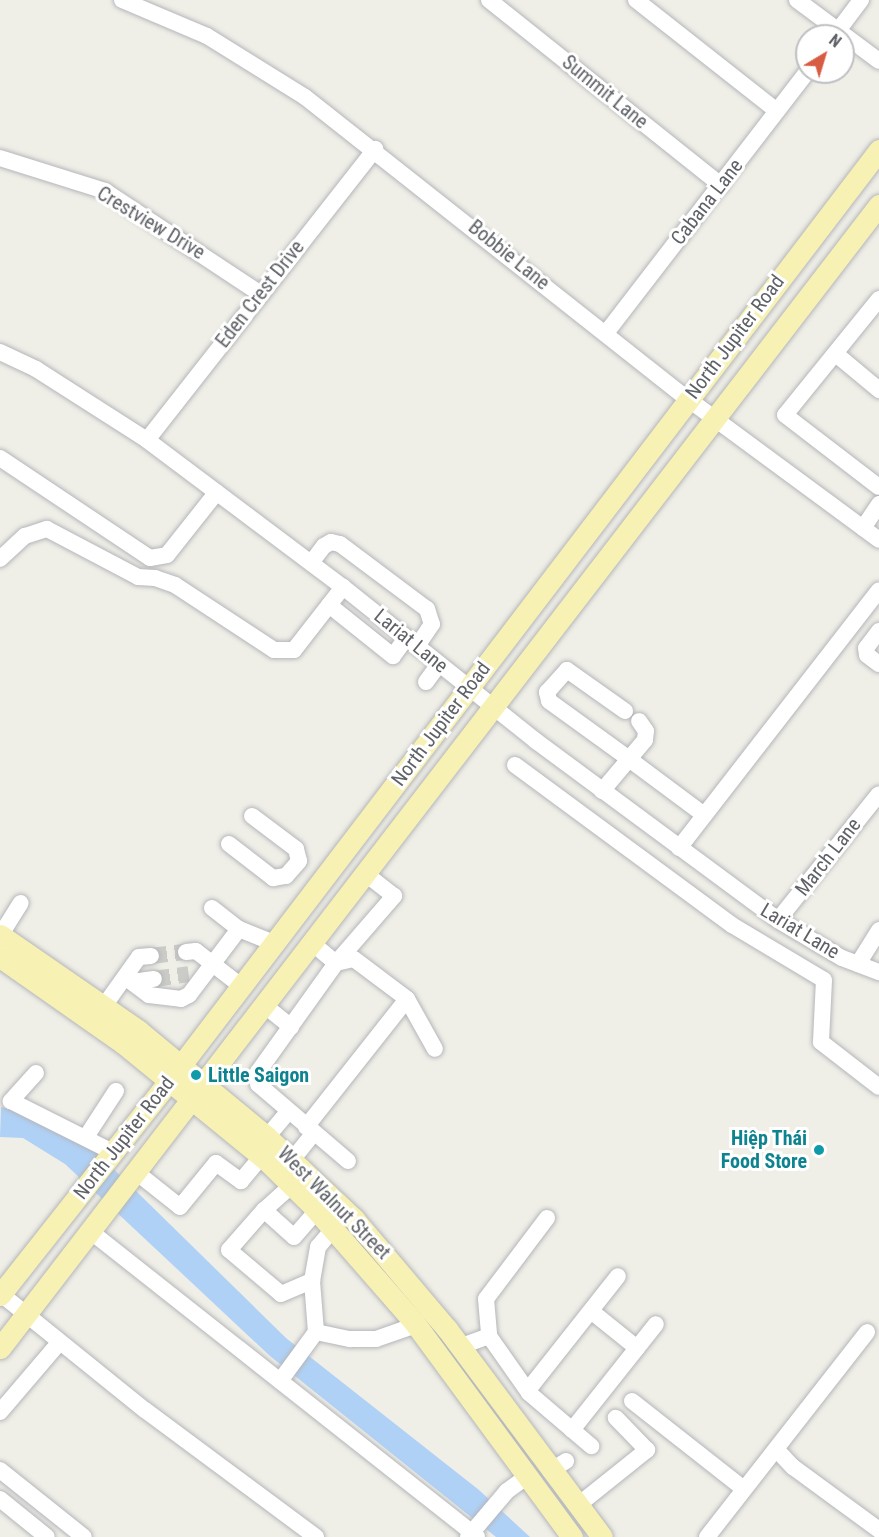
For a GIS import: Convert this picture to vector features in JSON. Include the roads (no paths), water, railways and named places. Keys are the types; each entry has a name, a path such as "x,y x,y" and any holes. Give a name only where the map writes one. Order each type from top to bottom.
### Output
{"main road":[{"name":"North Jupiter Road","path":"0,1295 175,1073 879,150"},
{"name":"North Jupiter Road","path":"0,1348 877,211"},
{"path":"341,854 365,873"},
{"name":"West Walnut Street","path":"0,935 104,1006 175,1073"},
{"name":"West Walnut Street","path":"0,957 175,1073 264,1147 292,1185 363,1260 416,1325 572,1537"},
{"name":"West Walnut Street","path":"264,1147 292,1160 354,1219 428,1305 505,1409 558,1466 577,1506 599,1534"},
{"path":"363,1260 384,1269 412,1300 428,1305"},
{"path":"416,1325 429,1324 459,1347"},
{"path":"490,1424 501,1431 530,1465 558,1466"},
{"path":"528,1476 540,1480 599,1534"}],"street":[{"name":"Bobbie Lane","path":"122,0 207,36 305,97 375,149 688,399 717,417 879,540"},
{"name":"Summit Lane","path":"489,0 721,184"},
{"path":"636,0 777,111"},
{"path":"797,0 826,24"},
{"path":"844,24 861,0"},
{"path":"855,45 879,62"},
{"name":"Cabana Lane","path":"606,333 798,84"},
{"name":"Eden Crest Drive","path":"147,440 375,149"},
{"name":"Crestview Drive","path":"0,158 105,191 260,293"},
{"path":"879,299 837,355 785,415 879,487"},
{"name":"Lariat Lane","path":"0,352 36,369 147,440 343,587 603,791 778,921 858,964 879,972"},
{"path":"837,355 879,390"},
{"path":"0,458 150,558 167,555 217,492"},
{"path":"863,528 879,504"},
{"path":"0,559 25,536 47,529 138,577 155,578 175,585 274,650 294,650 343,587"},
{"path":"311,563 324,546 340,544 427,609 432,624 393,656 329,605"},
{"path":"679,848 879,590"},
{"path":"879,631 866,648 867,656 879,664"},
{"path":"426,682 439,664"},
{"path":"625,711 567,670 547,692 549,701 704,816"},
{"path":"603,791 645,740 646,731 639,721"},
{"path":"515,765 732,925 824,980 821,1042 879,1087"},
{"name":"March Lane","path":"778,921 879,794"},
{"path":"229,844 273,878 286,876 299,861 296,849 252,816"},
{"path":"348,1161 287,1113 258,1084 258,1072 336,963 394,896 365,873"},
{"path":"0,935 21,903"},
{"path":"213,908 239,929 274,943"},
{"path":"128,980 149,995 170,1000 189,995 200,970 239,929"},
{"path":"858,964 879,930"},
{"path":"312,943 336,963"},
{"path":"186,952 196,951 200,970"},
{"path":"104,1006 128,980 139,957 151,956"},
{"path":"336,963 354,959 407,999 435,1049"},
{"path":"200,970 241,986"},
{"path":"128,980 154,979"},
{"path":"292,1160 310,1130 407,999"},
{"path":"264,1005 291,1027"},
{"path":"36,1073 11,1101 86,1137 111,1154"},
{"path":"86,1137 116,1091"},
{"path":"134,1175 180,1207 216,1163 242,1181 287,1113"},
{"path":"292,1185 264,1210 229,1250 281,1294 312,1281"},
{"path":"264,1210 316,1255"},
{"path":"294,1237 317,1210"},
{"path":"547,1218 486,1299 489,1336 529,1392 591,1446"},
{"path":"282,1378 312,1338 312,1281 316,1255 318,1247 334,1228"},
{"path":"92,1229 473,1532 507,1491 528,1476"},
{"path":"505,1409 529,1392 618,1276"},
{"path":"0,1295 59,1343 316,1537"},
{"path":"591,1311 638,1348"},
{"path":"572,1430 657,1324"},
{"path":"312,1338 376,1339 416,1325"},
{"path":"707,1537 867,1332"},
{"path":"459,1347 489,1336"},
{"path":"0,1412 59,1343"},
{"path":"632,1401 744,1489"},
{"path":"577,1506 647,1450 616,1418"},
{"path":"776,1449 793,1467 874,1528"},
{"path":"0,1470 84,1537"},
{"path":"0,1499 47,1537"}],"water":[{"path":"1,1107 24,1112 85,1141 286,1338 479,1490 530,1537 496,1537 270,1356 65,1164 23,1138 0,1137"}],"tunnel":[{"path":"151,956 186,952"},
{"path":"154,979 189,974"}],"place":[{"name":"Little Saigon","path":"196,1075"},
{"name":"Hiệp Thái Food Store","path":"819,1150"}]}
